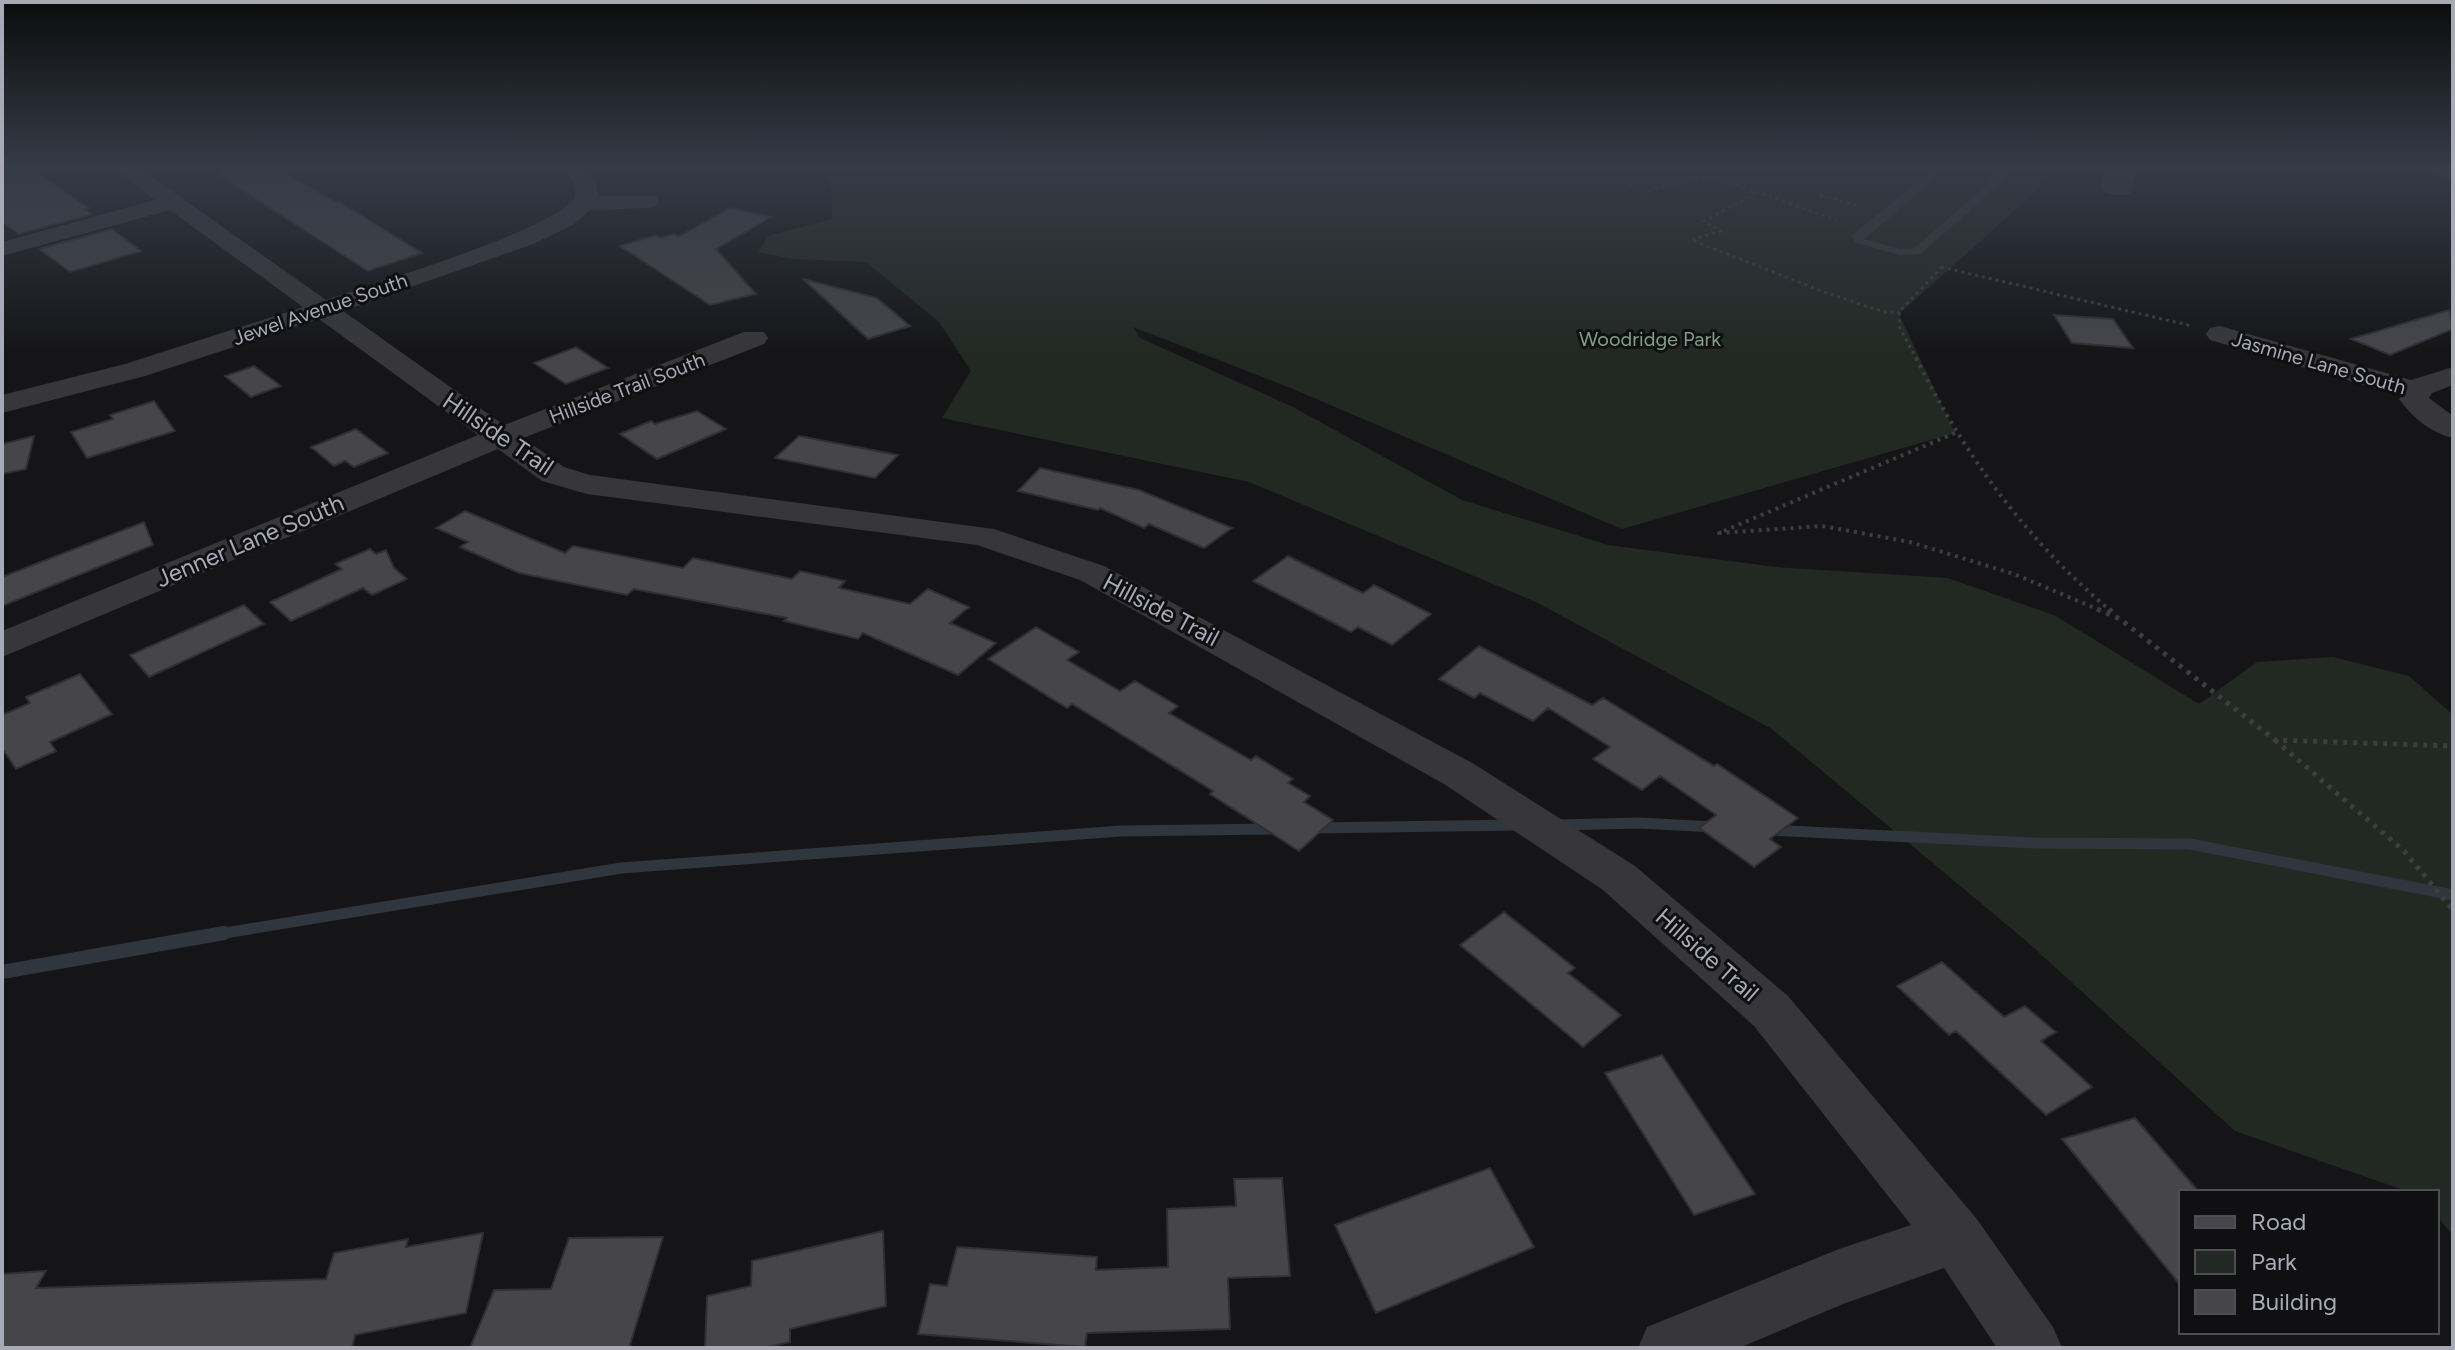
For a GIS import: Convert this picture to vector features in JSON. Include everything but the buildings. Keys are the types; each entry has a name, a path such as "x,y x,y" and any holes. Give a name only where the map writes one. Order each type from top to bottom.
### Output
{"street":[{"path":"2,249 79,228"},
{"name":"Hillside Trail","path":"206,228 553,474 587,484 982,536 1092,573 1459,774 1619,878 1771,1011 1956,1237 2032,1348"},
{"name":"Jewel Avenue South","path":"2,404 66,390 321,309 549,228"},
{"name":"Jasmine Lane South","path":"2220,334 2417,391"},
{"name":"Hillside Trail South","path":"499,437 754,338"},
{"name":"Jasmine Lane South","path":"2453,376 2420,387 2414,399 2431,416 2453,429"},
{"name":"Jenner Lane South","path":"2,645 499,437"},
{"path":"1668,1348 1839,1277 1956,1237"}],"lane":[{"path":"1868,228 1857,236 1860,241 1900,252 1916,252 1944,228"}],"path":[{"path":"1716,228 1721,231 1691,240 1884,312 1899,312 1942,267"},
{"path":"1916,252 1942,267 2220,334"},
{"path":"1899,312 1900,328 1955,433 2032,540 2078,587 2221,693 2404,851 2453,910"},
{"path":"1955,433 1719,533 1822,526 1910,542 2014,574 2120,619"},
{"path":"2275,740 2453,746"}],"green space":[{"name":"Woodridge Park","path":"798,228 1995,228 1899,314 1955,433 1622,529 1288,387 1133,327 1140,338 1293,407 1462,500 1608,545 1776,567 1948,578 2056,616 2199,704 2257,662 2333,657 2409,676 2453,715 2453,1236 2439,1218 2439,1190 2403,1190 2235,1131 2024,939 1772,729 1536,602 1249,482 942,418 971,371 939,322 866,262 793,259 758,252 768,236"}],"waterway":[{"path":"1558,825 1639,823 1714,827"},
{"path":"1314,828 1518,825"},
{"path":"213,935 621,868 1121,831 1278,829"},
{"path":"1770,830 2034,843 2190,844 2453,895"},
{"path":"2,972 224,933"}]}
